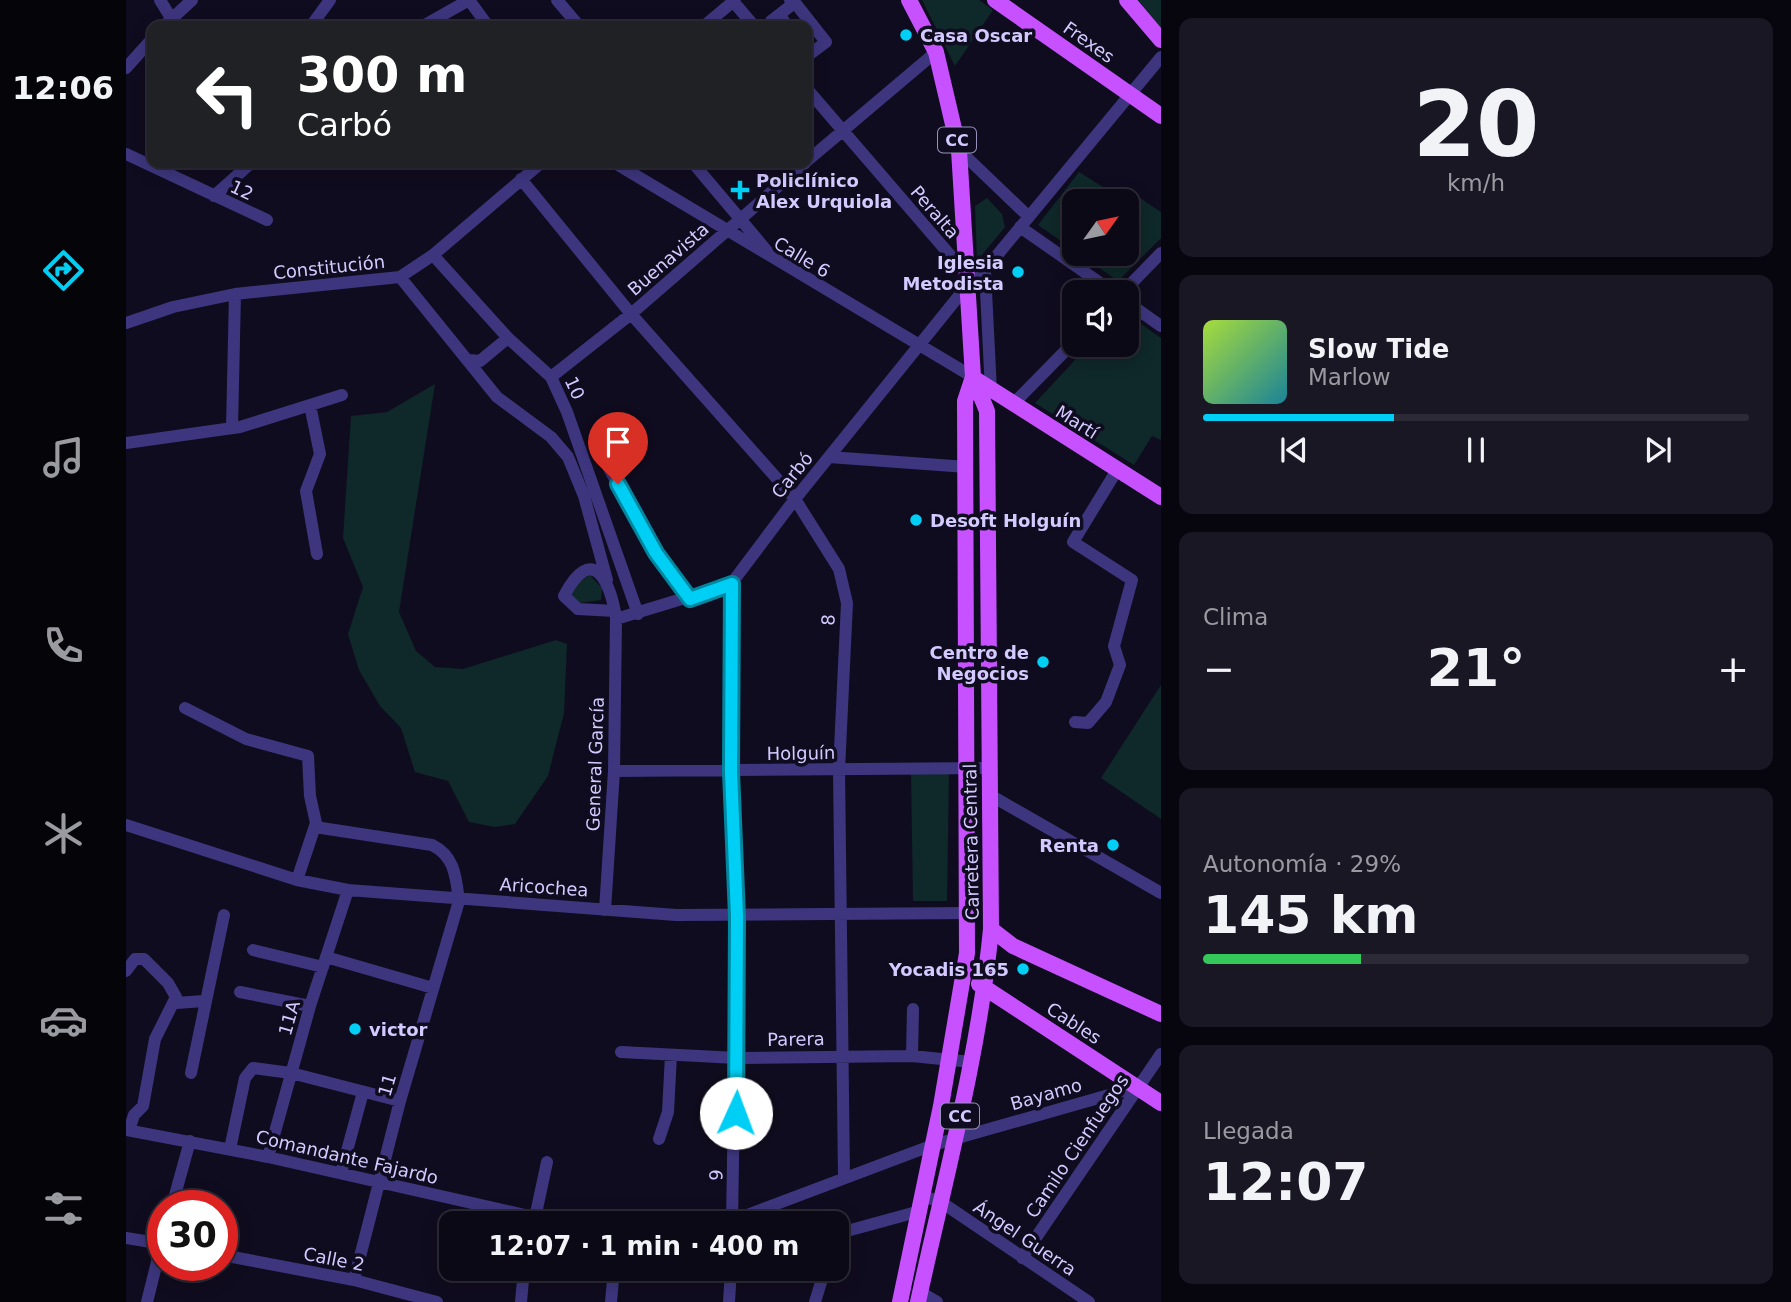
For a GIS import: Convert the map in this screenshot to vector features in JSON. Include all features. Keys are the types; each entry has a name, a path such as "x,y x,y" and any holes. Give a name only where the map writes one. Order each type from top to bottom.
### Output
{"main road":[{"name":"Carretera Central","path":"909,0 936,52 959,150 964,292 973,377 987,411 990,768 991,929 985,986 942,1202 919,1297"},
{"name":"Frexes","path":"995,0 1161,116"},
{"path":"1127,0 1161,40"},
{"name":"Carretera Central","path":"900,1302 922,1203 964,977 969,913 965,401 973,377"},
{"name":"Martí","path":"973,377 991,391 1161,497"},
{"path":"991,929 1013,946 1161,1014"},
{"name":"Cables","path":"964,977 985,986 1161,1103"}],"street":[{"path":"160,0 169,21"},
{"path":"173,21 192,0"},
{"path":"315,21 330,0"},
{"path":"432,21 469,0 484,21"},
{"path":"557,0 575,21"},
{"path":"710,21 734,0 750,21"},
{"path":"780,21 775,18 792,2 808,21"},
{"path":"812,26 826,42 812,51"},
{"path":"126,68 147,45"},
{"name":"Buenavista","path":"812,157 936,52"},
{"name":"Carbó","path":"732,584 795,499 918,347 985,271 1161,57"},
{"name":"Peralta","path":"812,95 956,262"},
{"path":"959,150 1025,222 1098,280"},
{"name":"12","path":"126,154 147,164"},
{"name":"12","path":"155,168 267,220"},
{"path":"214,196 245,168"},
{"name":"Constitución","path":"126,323 173,307 235,294 400,277 433,255 535,168"},
{"name":"Calle 6","path":"623,168 918,347 973,377"},
{"path":"697,168 775,261"},
{"name":"Buenavista","path":"551,377 631,314 799,168"},
{"name":"8","path":"521,179 631,314 795,499 839,569 847,603 839,770 844,1177"},
{"path":"1135,280 1161,253"},
{"name":"10","path":"433,255 508,338 551,377 580,447 638,614"},
{"path":"985,271 991,391"},
{"path":"400,277 469,360 480,361 508,338"},
{"path":"232,428 235,294"},
{"path":"1139,310 1161,326"},
{"path":"1013,404 1062,354"},
{"name":"General García","path":"469,360 497,397 551,437 568,457 584,496 616,615 614,771 606,910"},
{"path":"126,443 232,428 342,395"},
{"path":"310,405 320,454 306,491 317,554"},
{"path":"829,457 967,467"},
{"path":"605,461 656,553 690,599"},
{"path":"1075,722 1088,723 1106,702 1120,665 1114,646 1132,580 1073,542 1117,470"},
{"path":"607,580 600,573 591,571 581,574 564,596 578,609 616,615 638,614 732,584"},
{"name":"9","path":"731,1211 737,1058 737,916 731,772 732,584"},
{"path":"186,708 246,739 306,754 310,759 310,796 316,827 297,880"},
{"name":"Holguín","path":"614,771 990,768"},
{"path":"990,795 1161,893"},
{"name":"Aricochea","path":"126,825 297,880 348,890 459,901 737,916 969,913"},
{"path":"316,827 432,845 442,850 455,870 459,901"},
{"name":"11A","path":"268,1157 310,1006 348,890"},
{"name":"11","path":"354,1280 400,1101 459,901"},
{"path":"191,1073 224,915"},
{"path":"253,950 324,962 433,989"},
{"path":"126,971 135,959 144,959 168,983 176,997 176,1003 155,1040 143,1106 134,1115 128,1130"},
{"path":"240,992 310,1006"},
{"path":"176,1003 204,1001"},
{"path":"912,1056 913,1009"},
{"name":"Parera","path":"621,1052 737,1058 912,1056 971,1062"},
{"name":"Camilo Cienfuegos","path":"1022,1258 1161,1054"},
{"path":"659,1139 668,1112 671,1055"},
{"path":"230,1149 247,1072 257,1067 400,1101"},
{"name":"Bayamo","path":"844,1177 933,1144 1137,1087"},
{"path":"341,1172 363,1092"},
{"name":"Comandante Fajardo","path":"128,1130 341,1172 497,1211"},
{"path":"176,1190 190,1141"},
{"path":"532,1211 547,1162"},
{"path":"760,1211 844,1177"},
{"name":"Ángel Guerra","path":"922,1203 942,1202 1089,1302"},
{"path":"849,1229 922,1203"},
{"path":"126,1238 147,1240"},
{"name":"Calle 2","path":"238,1258 354,1280 437,1302"},
{"path":"147,1302 152,1281"},
{"path":"521,1302 523,1281"},
{"path":"611,1302 613,1281"},
{"path":"729,1302 730,1281"},
{"path":"815,1302 821,1281"},
{"path":"919,1297 937,1302"}],"green space":[{"path":"922,0 979,0 993,10 955,66"},
{"path":"1138,0 1161,0 1161,28"},
{"path":"1079,172 1106,189 1066,189"},
{"path":"1062,194 1062,242 1038,225"},
{"path":"1139,197 1161,212 1161,238 1139,260"},
{"path":"987,198 1002,214 1005,227 977,261 975,206"},
{"path":"1096,266 1133,266 1117,280"},
{"path":"1139,322 1161,338 1161,440 1152,436 1134,465 1035,403 1078,357 1139,357"},
{"path":"435,384 399,612 416,651 435,667 463,669 556,640 567,644 564,713 548,776 515,824 495,827 469,822 448,781 415,772 401,728 380,706 359,670 348,634 363,587 343,538 351,416 387,412"},
{"path":"590,575 602,588 601,600 580,603 571,600 571,586"},
{"path":"1161,685 1161,819 1101,778"},
{"path":"911,774 949,774 947,901 913,901"}],"place":[{"name":"Casa Oscar","path":"906,35"},
{"name":"Policlínico Alex Urquiola","path":"740,190"},
{"name":"Iglesia Metodista","path":"1018,272"},
{"name":"Desoft Holguín","path":"916,520"},
{"name":"Centro de Negocios","path":"1043,662"},
{"name":"Renta","path":"1113,845"},
{"name":"Yocadis 165","path":"1023,969"},
{"name":"victor","path":"355,1029"}],"route":[{"path":"618,484 663,565 690,599 732,584 731,772 737,916 736,1113"}]}
